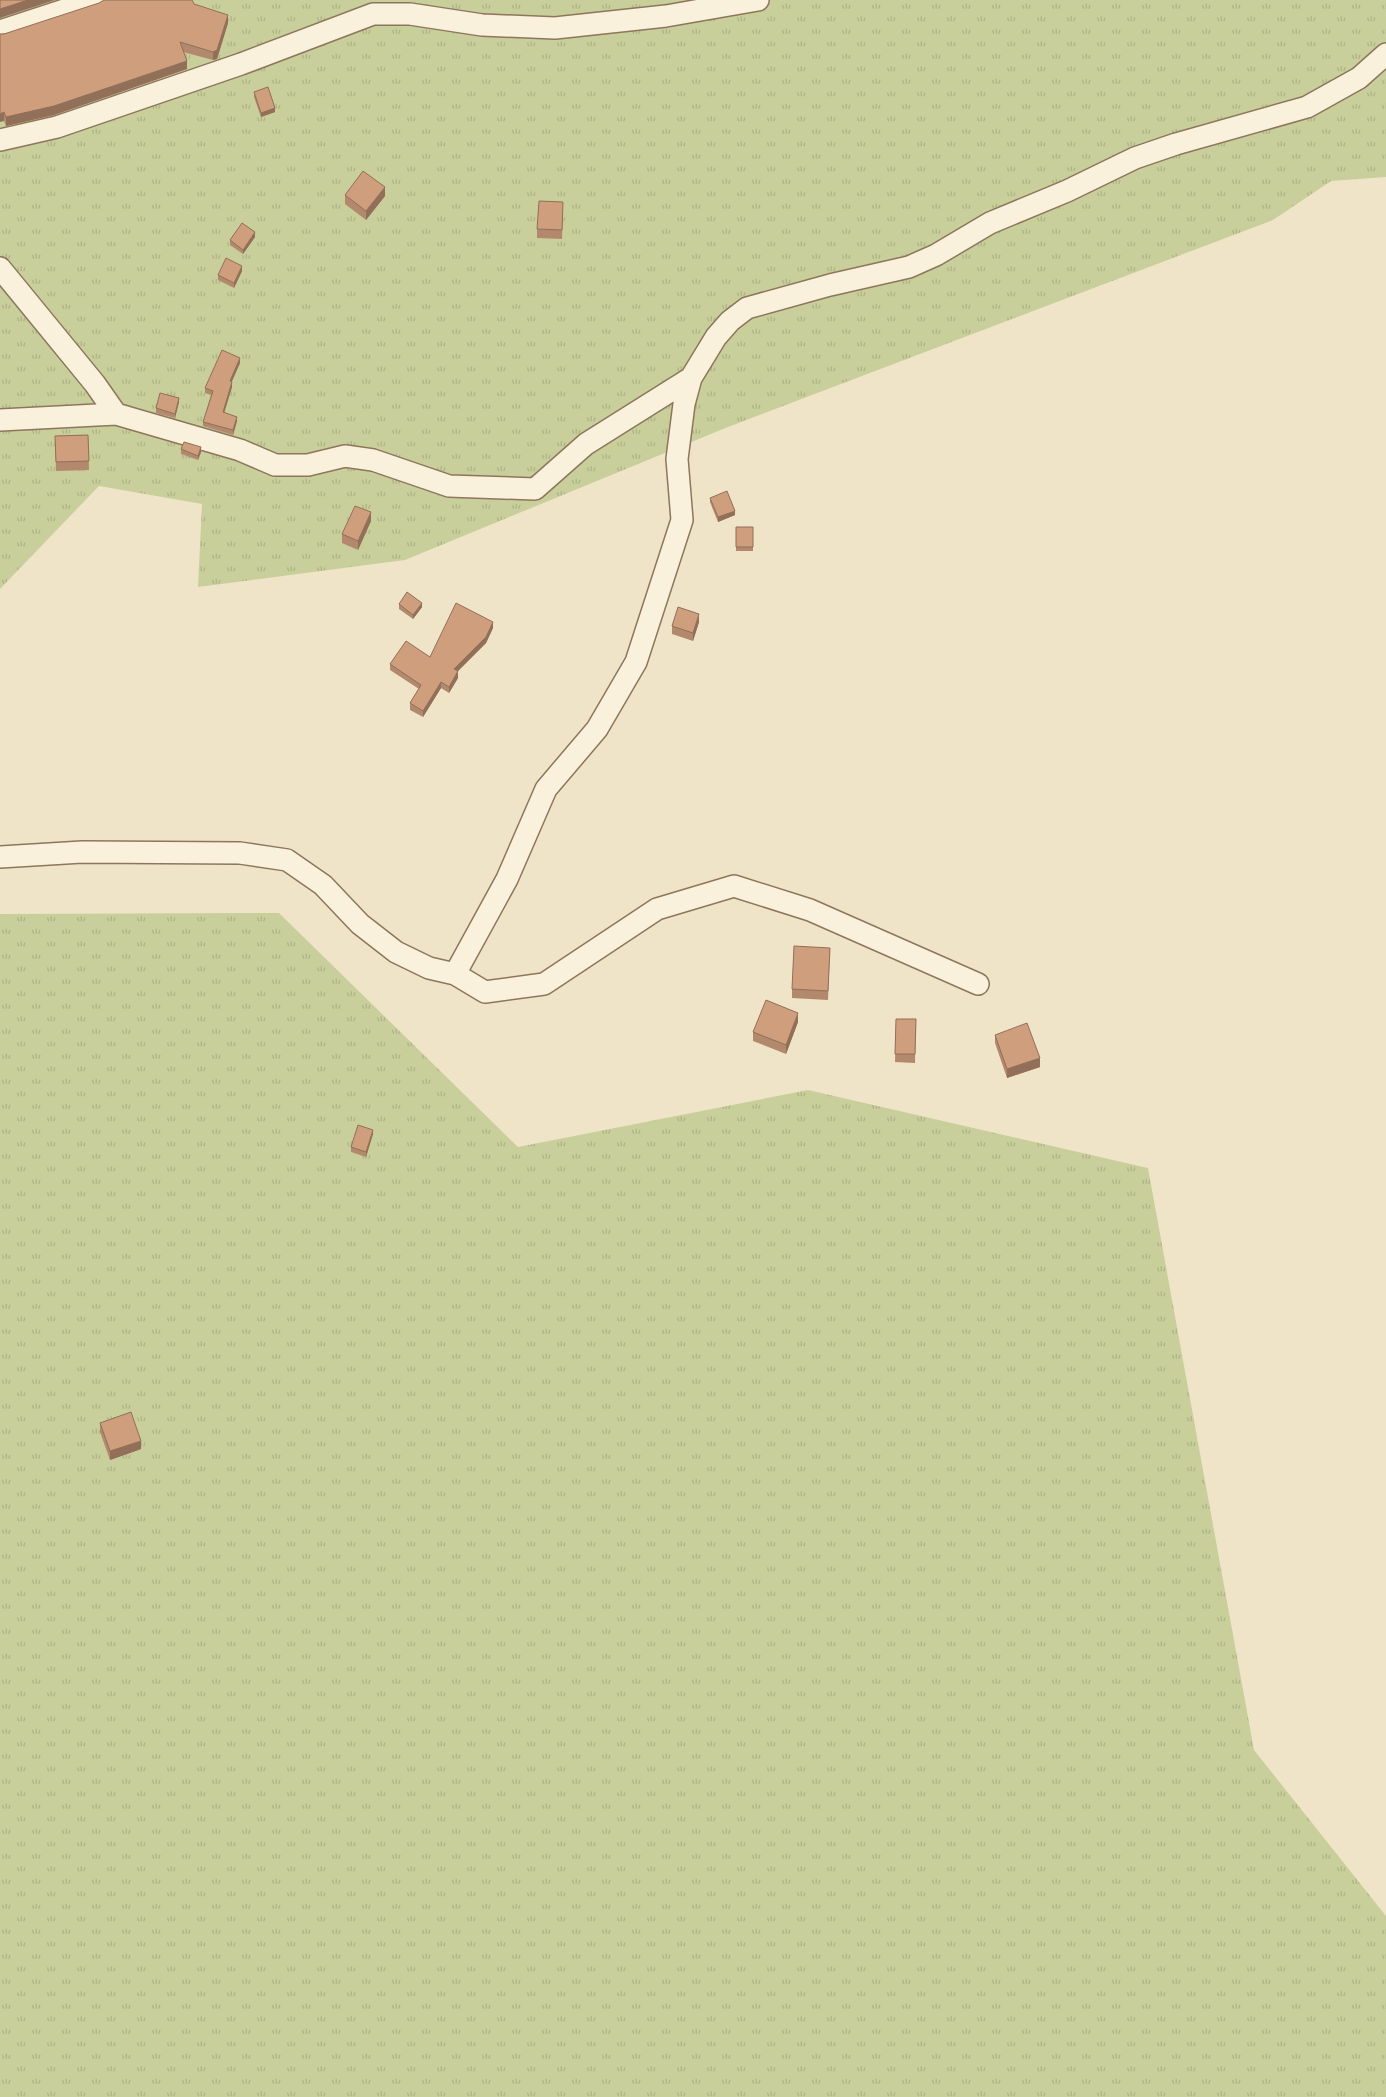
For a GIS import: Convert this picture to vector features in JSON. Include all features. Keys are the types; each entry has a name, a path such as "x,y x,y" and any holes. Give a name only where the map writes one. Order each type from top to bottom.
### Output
{"street":[{"path":"0,31 95,0"},
{"path":"0,140 57,127 240,64 373,14 402,7 482,25 555,28 666,16 758,0"},
{"path":"454,974 507,879 546,789 597,729 636,662 682,520 677,459 684,404 690,378 716,337 730,321 747,308 830,285 909,267 936,255 990,223 1060,194 1135,158 1176,144 1307,107 1359,78 1386,54"},
{"path":"0,268 95,384 116,414"},
{"path":"0,420 116,414 240,450 275,465 308,465 345,456 373,460 449,486 535,489 586,444 690,378"},
{"path":"0,857 82,852 240,853 287,860 323,884 360,924 396,952 429,968 454,974 484,992 544,984 656,910 734,886 810,910 978,984"}],"green space":[{"path":"0,0 1386,0 1386,177 1331,181 1273,220 728,427 405,560 198,587 202,504 99,486 0,589"},
{"path":"279,913 518,1147 808,1090 1148,1168 1254,1750 1386,1916 1386,2097 0,2097 0,914"}],"building":[{"path":"0,0 28,0 0,9"},
{"path":"104,0 192,0 194,4 228,15 217,50 213,52 180,42 187,61 54,106 6,117 4,112 0,114 0,34"},
{"path":"268,87 275,108 261,113 254,92"},
{"path":"363,171 385,187 366,211 345,195"},
{"path":"539,201 563,202 562,230 537,229"},
{"path":"242,223 255,232 243,250 230,240"},
{"path":"226,258 242,266 234,283 218,275"},
{"path":"222,350 240,358 230,381 232,382 223,412 237,417 233,430 203,422 213,391 205,388"},
{"path":"160,393 179,398 175,414 156,408"},
{"path":"88,435 89,461 56,462 55,436"},
{"path":"184,442 201,447 198,456 181,449"},
{"path":"727,491 735,511 718,517 710,498"},
{"path":"355,506 371,512 358,541 342,534"},
{"path":"736,527 753,527 753,547 736,547"},
{"path":"407,592 422,603 413,615 399,604"},
{"path":"456,603 493,622 486,637 454,669 458,671 449,687 441,682 423,711 410,703 421,685 390,664 406,641 430,657"},
{"path":"678,607 699,614 693,633 672,626"},
{"path":"794,946 830,948 828,991 792,989"},
{"path":"766,1000 798,1013 786,1045 753,1032"},
{"path":"896,1019 916,1019 915,1054 895,1054"},
{"path":"1027,1023 1040,1058 1007,1069 995,1035"},
{"path":"358,1125 373,1130 366,1152 351,1147"},
{"path":"131,1412 141,1441 110,1451 100,1423"}]}
